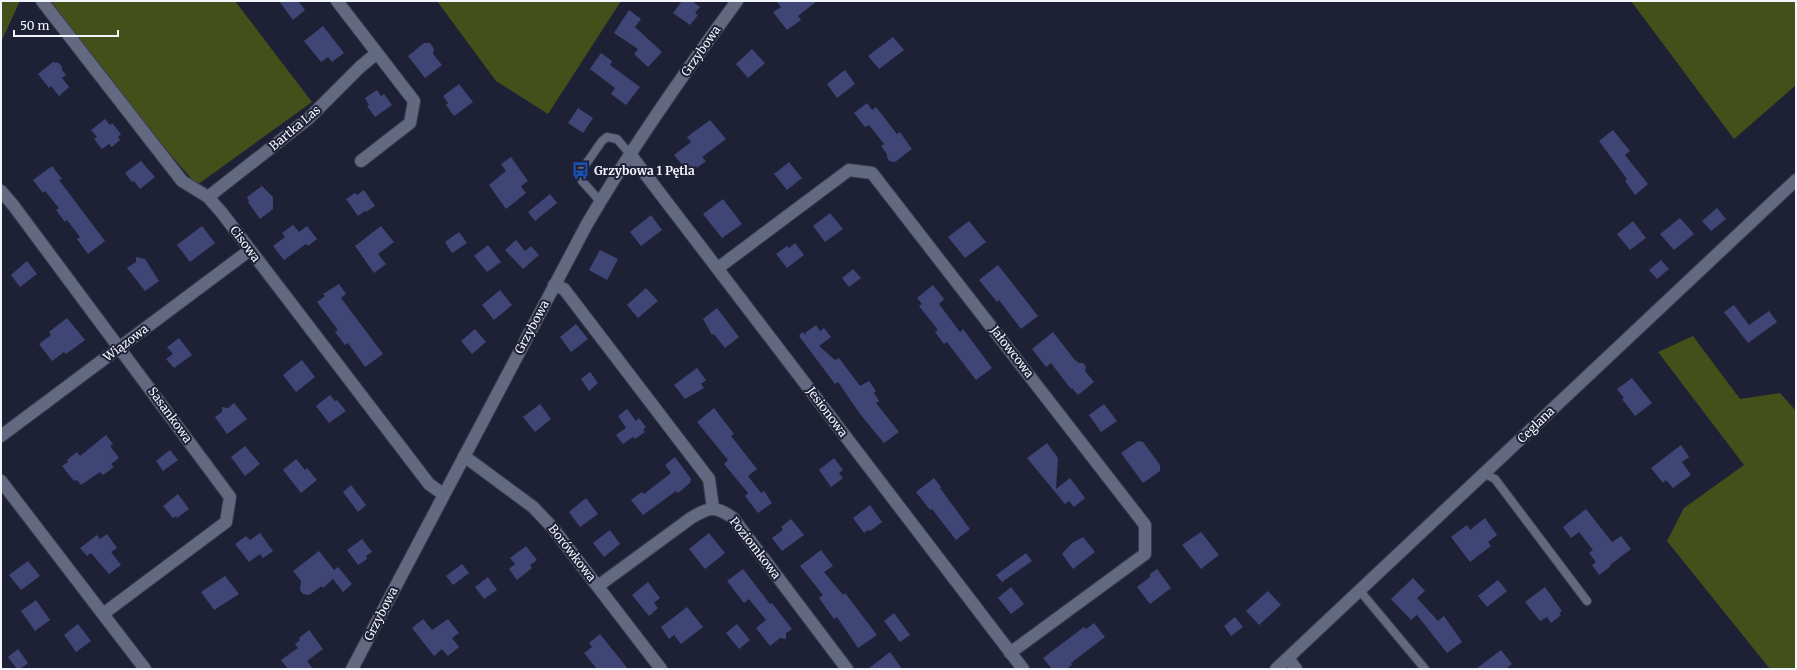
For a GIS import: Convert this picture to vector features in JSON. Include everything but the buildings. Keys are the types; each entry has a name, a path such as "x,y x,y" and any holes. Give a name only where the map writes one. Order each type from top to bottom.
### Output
{"street":[{"name":"Cisowa","path":"42,1 182,181 208,197 222,213 429,484 443,494"},
{"path":"337,1 414,101 410,123 361,161"},
{"name":"Grzybowa","path":"352,669 443,494 600,201 630,154 737,1"},
{"name":"Bartka Las","path":"208,197 309,118 360,67 377,54"},
{"name":"Jesionowa","path":"630,154 1023,669"},
{"name":"Jałowcowa","path":"718,268 849,170 872,173 1145,524 1145,554 1010,653"},
{"name":"Ceglana","path":"1276,669 1796,180"},
{"name":"Sasankowa","path":"1,191 120,347 230,497 226,522 103,614"},
{"name":"Wiązowa","path":"1,436 250,250"},
{"path":"554,285 564,289 709,479 713,508 691,518 598,586"},
{"name":"Borówkowa","path":"464,456 533,507 552,527 661,669"},
{"path":"1,481 144,669"},
{"name":"Poziomkowa","path":"713,508 724,512 733,518 847,669"},
{"path":"1288,658 1296,669"}],"lane":[{"path":"600,201 582,181 581,172 602,141 607,137 617,139 630,154"},
{"path":"1485,474 1495,479 1587,601"},
{"path":"1360,591 1426,669"}],"green space":[{"path":"1,1 20,1 1,42"},
{"path":"40,1 235,1 312,102 197,185 84,56"},
{"path":"437,1 621,1 548,114 496,81"},
{"path":"1631,1 1796,1 1796,85 1734,139"},
{"path":"1693,336 1740,399 1780,393 1796,411 1796,669 1770,669 1667,541 1684,508 1744,465 1658,352"}],"place":[{"name":"Grzybowa 1 Pętla","path":"581,171"}]}
